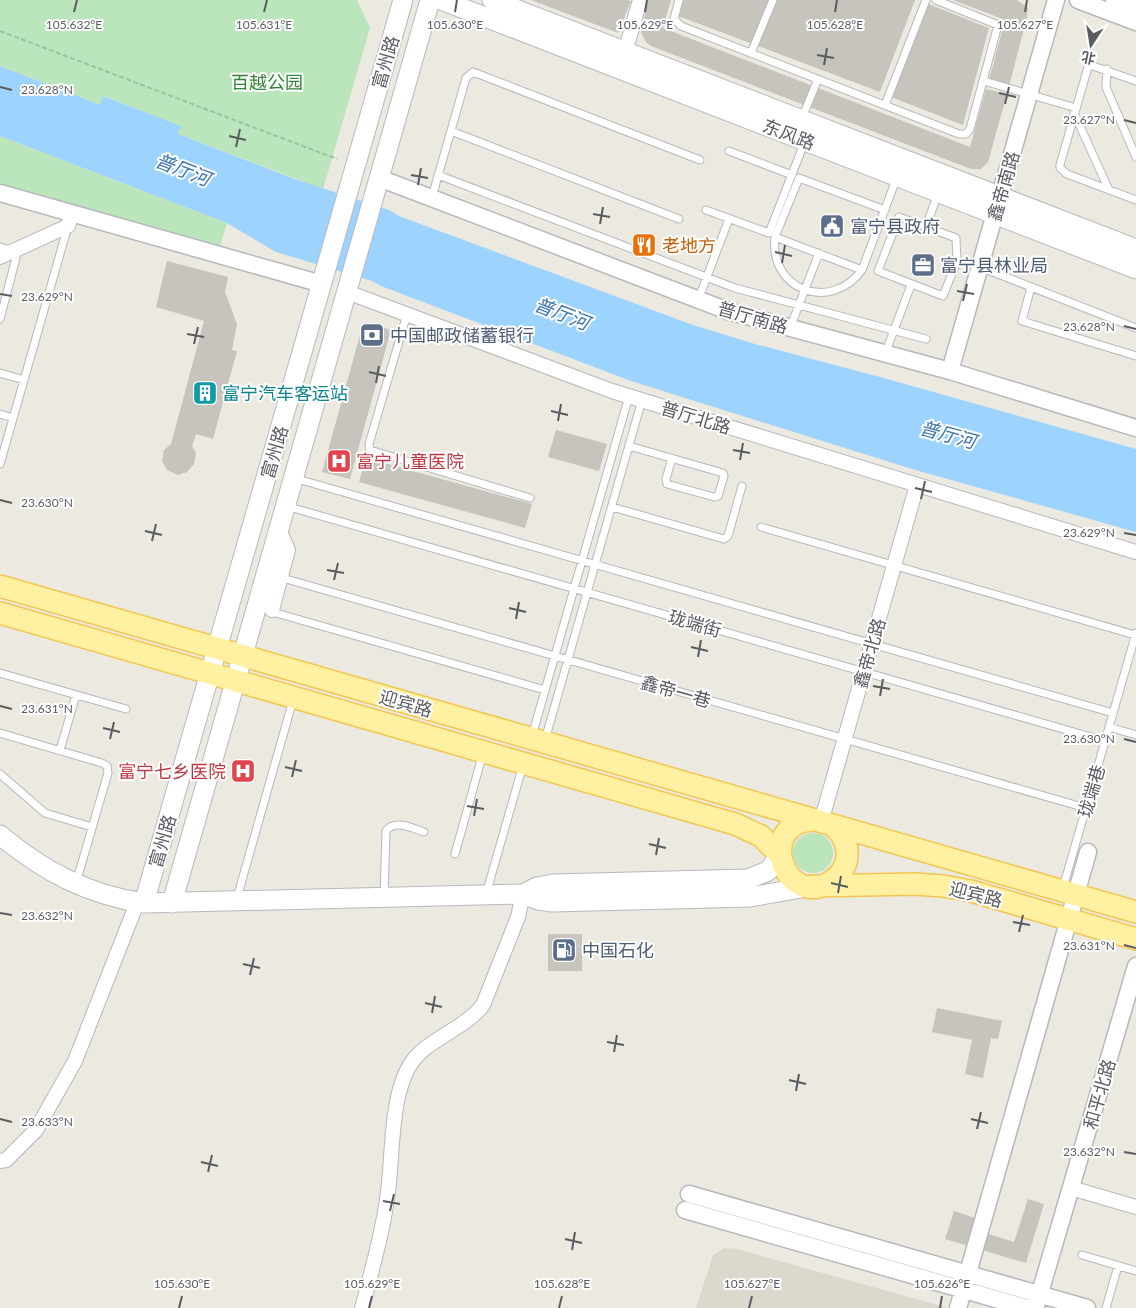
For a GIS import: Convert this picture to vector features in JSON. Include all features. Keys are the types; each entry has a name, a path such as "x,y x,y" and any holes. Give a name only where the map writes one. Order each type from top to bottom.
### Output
{"main road":[{"name":"富州路","path":"140,905 217,649 403,0"},
{"name":"富州路","path":"172,903 243,656 264,609 266,573 430,0"},
{"name":"东风路","path":"441,0 997,205 1136,249"},
{"name":"东风路","path":"494,0 625,52 898,176 939,192 997,205 1136,268"},
{"name":"迎宾路","path":"0,586 1136,912"},
{"name":"迎宾路","path":"0,613 744,827 761,836 780,856 785,871 790,877 804,885 915,884 943,886 971,891 1136,939"},
{"path":"0,835 42,868 76,885 140,905 523,894 538,900 553,902 740,897 828,883 840,873 844,866 847,850 842,835 822,822 799,823 786,833 782,840 780,856 768,871 748,879 553,884 537,887 523,894"}],"street":[{"path":"625,52 640,0"},
{"name":"鑫帝南路","path":"950,371 1056,0"},
{"path":"1078,0 1136,22"},
{"path":"1114,0 1136,9"},
{"name":"普厅南路","path":"379,178 698,300 790,328 950,371 1136,428"},
{"path":"0,193 70,220 322,284"},
{"path":"0,257 7,249 70,220"},
{"name":"普厅北路","path":"347,292 636,398 1136,552"},
{"name":"鑫帝北路","path":"822,822 917,485"},
{"path":"264,609 288,550 276,524"},
{"path":"958,1308 1088,852"},
{"path":"362,1308 386,1206 395,1117 405,1076 418,1055 475,1014 484,1005 518,917 523,894"},
{"path":"0,1161 6,1160 36,1130 74,1062 140,905"},
{"name":"和平北路","path":"1038,1301 1136,966"},
{"path":"1071,1188 1136,1207"},
{"path":"689,1194 1038,1301 1087,1308"},
{"path":"685,1210 1028,1308"}],"lane":[{"path":"679,0 674,19 678,24 959,134 966,134 970,129 998,25 936,0"},
{"path":"751,53 773,0"},
{"path":"885,105 926,0"},
{"path":"1136,81 1094,65 1088,67 1060,168 1067,174 1136,200"},
{"path":"1107,69 1106,87 1136,157"},
{"path":"432,198 466,78 473,72 700,160"},
{"path":"706,210 769,233 792,175 801,132 818,79"},
{"path":"984,81 1075,110 1109,190"},
{"path":"451,131 679,219"},
{"path":"729,151 792,175"},
{"path":"438,175 706,278 926,340"},
{"path":"885,210 799,178 775,237 775,253 780,268 790,281 804,290 821,293 837,290 851,282 862,270 885,210 898,176"},
{"path":"926,226 939,192"},
{"path":"899,217 956,238 957,261 943,296 912,284 881,273 878,268 899,217"},
{"path":"698,300 729,219"},
{"path":"0,461 70,220"},
{"path":"775,237 862,270"},
{"path":"0,320 16,262 7,249"},
{"path":"790,328 818,253"},
{"path":"980,267 1136,328"},
{"path":"885,354 912,284"},
{"path":"1031,287 1022,321 1136,356"},
{"path":"406,314 369,444 370,450 530,498"},
{"path":"0,373 24,380"},
{"path":"538,741 568,660 612,507 629,446 636,398"},
{"path":"538,741 545,690 554,656 582,560 636,398"},
{"path":"0,414 13,418"},
{"path":"629,446 672,458 723,473 724,476 718,496 714,498 667,484 666,479 672,458"},
{"name":"珑端街","path":"294,478 1113,713"},
{"path":"612,507 724,539 728,536 742,486"},
{"name":"珑端街","path":"286,506 1105,741"},
{"path":"761,527 1136,634"},
{"name":"鑫帝一巷","path":"266,573 1086,808"},
{"path":"264,609 545,690"},
{"name":"珑端巷","path":"1062,891 1136,634"},
{"path":"0,673 126,709"},
{"path":"60,750 76,695"},
{"path":"236,901 294,697"},
{"path":"1109,727 1136,735"},
{"path":"0,733 108,766 108,773 76,885"},
{"path":"455,854 484,752"},
{"path":"486,895 524,763"},
{"path":"0,774 45,813 92,827"},
{"path":"384,897 386,831 389,826 395,824 424,832"},
{"path":"1082,1255 1136,1271"},
{"path":"1106,1308 1118,1266"}],"path":[{"path":"0,32 337,159"}],"shaded area":[{"path":"724,1248 737,1249 948,1308 696,1308 713,1255"}],"green space":[{"name":"百越公园","path":"0,0 357,0 370,28 323,189 178,134 180,126 104,96 100,105 0,66"},
{"path":"0,136 227,223 219,249 0,186"},
{"path":"817,833 824,836 830,842 833,853 832,861 824,870 817,873 809,873 802,870 794,861 793,849 796,842 805,834"}],"water":[{"name":"普厅河","path":"0,66 100,105 103,96 181,126 178,134 295,179 389,210 399,216 693,325 755,344 1136,449 1136,532 912,469 631,381 372,281 276,252 227,223 0,136"}],"building":[{"path":"531,0 627,0 631,1 618,33"},
{"path":"648,0 671,0 663,28 970,147 986,89 1007,94 988,162 981,169 971,169 651,46 646,42 641,32"},
{"path":"682,0 915,0 880,92 678,16"},
{"path":"953,0 1017,0 1028,8 1009,86 989,80 1005,20"},
{"path":"926,3 989,28 963,125 891,97"},
{"name":"富宁汽车客运站","path":"167,261 228,277 225,292 237,324 232,350 237,351 213,439 196,434 192,446 196,453 194,464 187,472 178,475 167,470 162,461 164,450 171,444 204,321 156,307"},
{"path":"375,325 391,330 350,479 322,472 360,335 365,327"},
{"path":"556,430 607,444 599,471 548,457"},
{"path":"366,458 532,504 525,528 359,482"},
{"path":"548,934 582,934 582,971 548,971"},
{"path":"937,1008 1002,1021 998,1039 991,1038 983,1078 965,1074 972,1040 932,1032"},
{"path":"1028,1199 1044,1204 1026,1263 945,1239 954,1211 975,1218 972,1229 1014,1242"}],"place":[{"name":"富宁县政府","path":"832,226"},
{"name":"老地方","path":"644,245"},
{"name":"富宁县林业局","path":"923,265"},
{"name":"中国邮政储蓄银行","path":"372,335"},
{"name":"富宁汽车客运站","path":"205,393"},
{"name":"富宁儿童医院","path":"339,461"},
{"name":"富宁七乡医院","path":"243,771"},
{"name":"中国石化","path":"564,950"}]}
